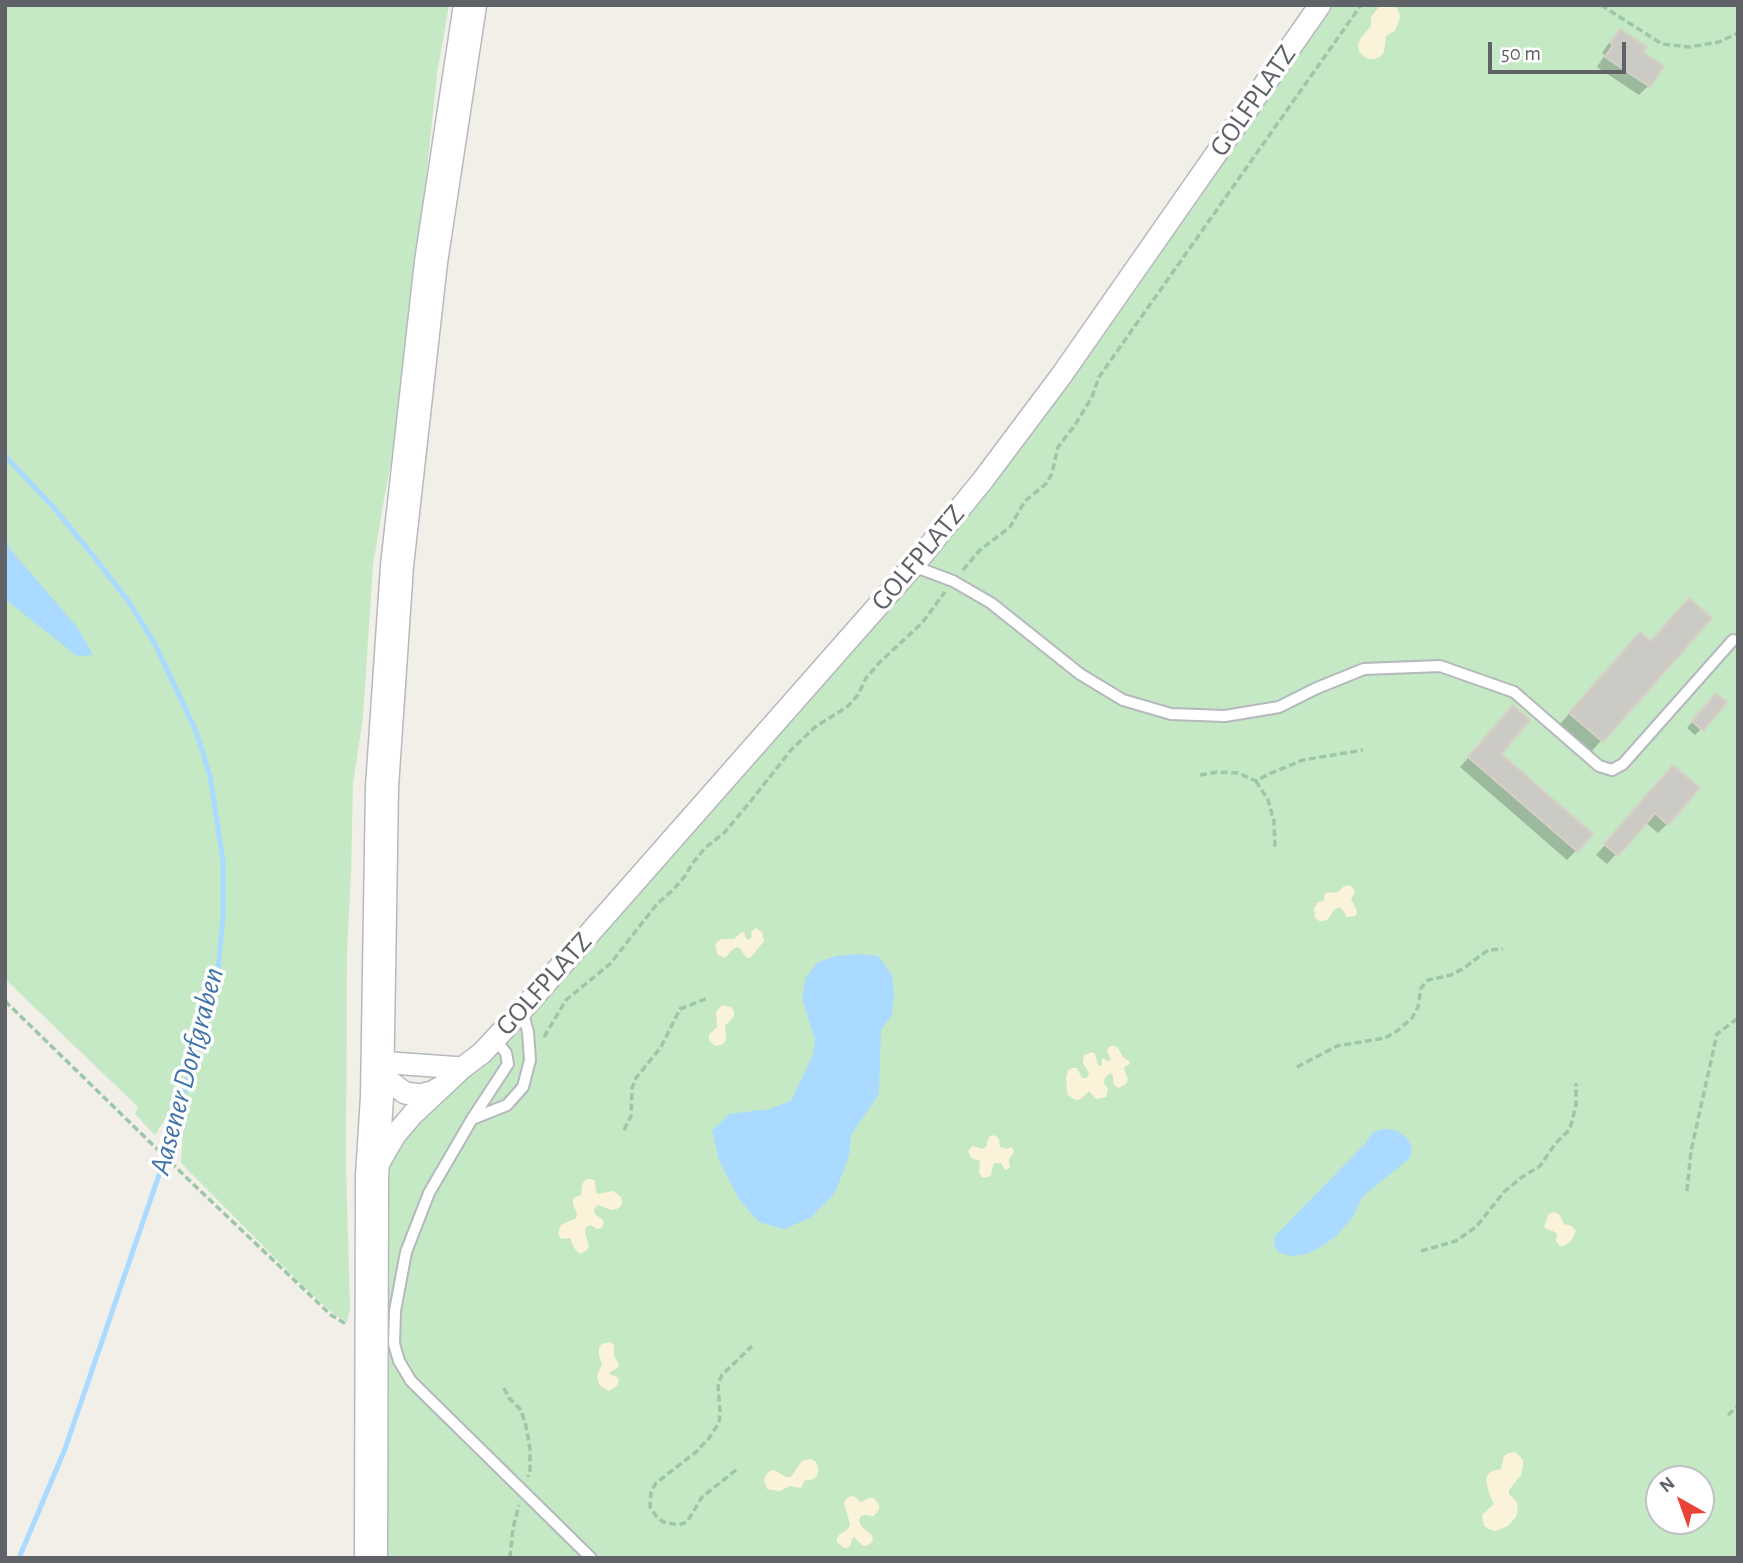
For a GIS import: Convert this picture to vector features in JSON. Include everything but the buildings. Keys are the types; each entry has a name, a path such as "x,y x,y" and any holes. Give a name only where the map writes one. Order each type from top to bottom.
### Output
{"street":[{"path":"371,1558 372,1176 378,1062 382,787 397,566 431,262 470,5"},
{"name":"GOLFPLATZ","path":"372,1176 395,1135 412,1114 482,1053 522,1010 913,566 983,480 1061,376 1320,5"},
{"path":"378,1062 463,1068"},
{"path":"378,1062 388,1081 405,1093 420,1095 443,1085"}],"lane":[{"path":"913,566 953,581 991,603 1080,674 1123,700 1171,714 1225,716 1279,707 1364,669 1440,666 1514,692 1599,766 1612,770 1623,764 1733,640"},
{"path":"472,1119 507,1105 523,1087 530,1060 528,1032 522,1010"},
{"path":"495,1039 506,1053 508,1064 429,1193 406,1252 395,1311 394,1344 399,1362 411,1381 591,1558"}],"path":[{"path":"530,1060 566,1000 610,964 657,904 674,889 705,848 724,833 791,750 815,727 848,707 879,663 922,623 980,550 1010,527 1025,501 1047,483 1058,447 1075,425 1100,377 1361,5"},
{"path":"1601,5 1662,44 1689,47 1719,42 1738,33"},
{"path":"1256,781 1303,760 1363,750"},
{"path":"1200,775 1217,772 1238,773 1256,781 1268,800 1274,821 1275,847"},
{"path":"1297,1068 1337,1046 1385,1038 1412,1018 1418,1007 1421,988 1428,981 1451,975 1488,950 1503,949"},
{"path":"624,1130 631,1116 632,1088 636,1078 662,1047 680,1009 708,998"},
{"path":"5,1001 331,1315"},
{"path":"1687,1191 1691,1150 1717,1034 1738,1018"},
{"path":"1421,1251 1456,1241 1476,1227 1504,1192 1539,1166 1570,1129 1576,1105 1576,1083"},
{"path":"736,1471 702,1497 687,1522 678,1525 663,1522 650,1507 650,1492 656,1483 696,1451 719,1423 718,1384 722,1375 752,1346"},
{"path":"1728,1415 1738,1406"}],"green space":[{"path":"5,5 449,5 437,74 423,206 409,302 408,374 373,565 363,717 353,783 347,953 346,1167 350,1308 347,1322 335,1315 304,1287 181,1163 184,1117 165,1119 155,1135 135,1114 138,1107 5,979"},
{"path":"1330,5 1738,5 1738,1558 382,1558 383,1172 399,1139 920,570"}],"sand":[{"path":"1383,5 1396,7 1400,18 1395,31 1386,36 1384,52 1380,57 1368,59 1359,51 1358,45 1371,26 1371,17"},
{"path":"1348,885 1355,892 1351,899 1357,913 1355,916 1347,917 1339,907 1324,921 1315,918 1314,909 1318,902 1324,901 1325,893 1338,892"},
{"path":"756,928 762,932 764,941 751,957 745,956 737,947 725,958 718,955 715,946 721,939 734,939 742,932 749,940 752,937 751,932"},
{"path":"722,1005 731,1007 734,1016 725,1026 726,1040 715,1046 709,1040 709,1035 717,1027 716,1012"},
{"path":"1113,1045 1130,1062 1124,1069 1128,1079 1126,1084 1119,1088 1115,1086 1110,1073 1104,1079 1108,1089 1106,1097 1095,1098 1089,1091 1076,1100 1068,1095 1068,1070 1077,1068 1082,1078 1087,1078 1089,1073 1083,1063 1084,1055 1092,1052 1098,1065 1102,1066 1102,1058 1111,1060 1107,1051"},
{"path":"992,1135 999,1139 1000,1147 1012,1147 1014,1152 1009,1159 1010,1168 1005,1170 1001,1163 995,1163 991,1176 984,1178 979,1172 980,1161 971,1158 968,1151 973,1146 982,1149 986,1147"},
{"path":"588,1179 595,1181 598,1194 613,1191 621,1197 622,1202 617,1209 598,1205 594,1209 595,1214 604,1221 603,1225 597,1229 591,1225 586,1227 589,1246 580,1254 570,1238 561,1239 558,1233 561,1225 576,1218 573,1200 581,1195 582,1185"},
{"path":"1553,1212 1559,1214 1564,1224 1572,1226 1576,1231 1571,1241 1564,1246 1560,1246 1556,1241 1557,1234 1544,1227 1548,1215"},
{"path":"610,1342 614,1345 614,1355 619,1365 609,1374 619,1380 617,1386 609,1391 600,1386 597,1376 602,1364 599,1347"},
{"path":"1515,1452 1523,1460 1521,1475 1509,1490 1518,1506 1516,1517 1508,1526 1495,1531 1484,1526 1482,1515 1494,1504 1486,1480 1492,1471 1501,1469 1504,1456"},
{"path":"811,1459 816,1462 818,1472 816,1477 805,1480 801,1488 790,1486 780,1491 767,1489 764,1480 770,1471 791,1477 801,1462"},
{"path":"850,1496 861,1502 874,1498 879,1505 874,1516 864,1515 859,1520 861,1526 872,1535 873,1540 866,1546 854,1537 850,1547 844,1548 837,1542 839,1535 849,1528 844,1503"}],"water":[{"path":"5,538 10,549 77,627 93,655 77,656 5,599"},
{"path":"837,956 878,956 892,975 892,1015 881,1030 879,1094 851,1135 849,1156 835,1193 810,1218 784,1229 759,1222 739,1199 719,1160 712,1131 729,1114 769,1109 791,1101 813,1055 815,1040 802,998 806,977 818,962"},
{"path":"1396,1130 1407,1138 1412,1148 1410,1158 1363,1196 1352,1218 1335,1237 1307,1254 1291,1256 1279,1253 1274,1245 1275,1236 1365,1144 1373,1132"}],"waterway":[{"name":"Aasener Dorfgraben","path":"5,456 55,509 91,553 129,602 155,644 196,731 210,776 223,861 223,916 218,971 172,1137 65,1449 19,1558"}]}
